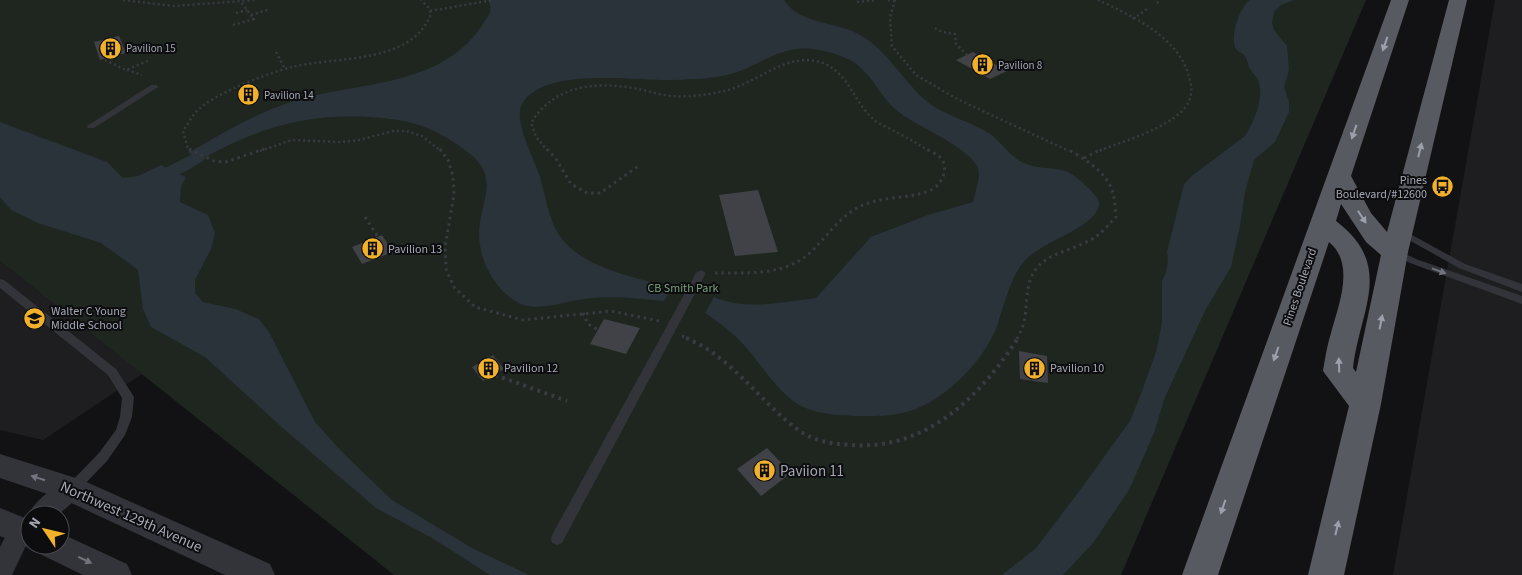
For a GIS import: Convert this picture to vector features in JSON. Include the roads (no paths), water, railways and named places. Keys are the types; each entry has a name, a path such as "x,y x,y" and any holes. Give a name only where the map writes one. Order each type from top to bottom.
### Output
{"highway":[{"name":"Pines Boulevard","path":"1200,575 1400,0"},
{"path":"1326,575 1365,404 1397,242 1458,0"},
{"path":"1338,175 1375,236 1397,242"},
{"path":"1322,222 1337,231 1349,246 1357,263 1356,296 1338,358 1338,372 1365,404"}],"street":[{"name":"Northwest 129th Avenue","path":"0,466 72,489 259,575"},
{"path":"50,505 72,489"},
{"path":"0,573 20,527"},
{"path":"70,553 116,575"}],"lane":[{"path":"91,126 154,87"},
{"path":"1397,242 1522,288"},
{"path":"1397,242 1413,261 1522,300"},
{"path":"557,539 701,273"},
{"path":"1,285 112,372 128,397 126,417 121,432 103,456 72,489"}],"waterway":[{"path":"173,171 197,157"}],"place":[{"name":"Pavilion 15","path":"110,48"},
{"name":"Pavilion 8","path":"982,65"},
{"name":"Pavilion 14","path":"248,95"},
{"name":"Pines Boulevard/#12600","path":"1443,187"},
{"name":"Pavilion 13","path":"372,249"},
{"name":"Walter C Young Middle School","path":"35,318"},
{"name":"Pavilion 12","path":"488,368"},
{"name":"Pavilion 10","path":"1034,368"},
{"name":"Paviion 11","path":"764,471"}],"park label":[{"name":"CB Smith Park","path":"683,288"}]}
